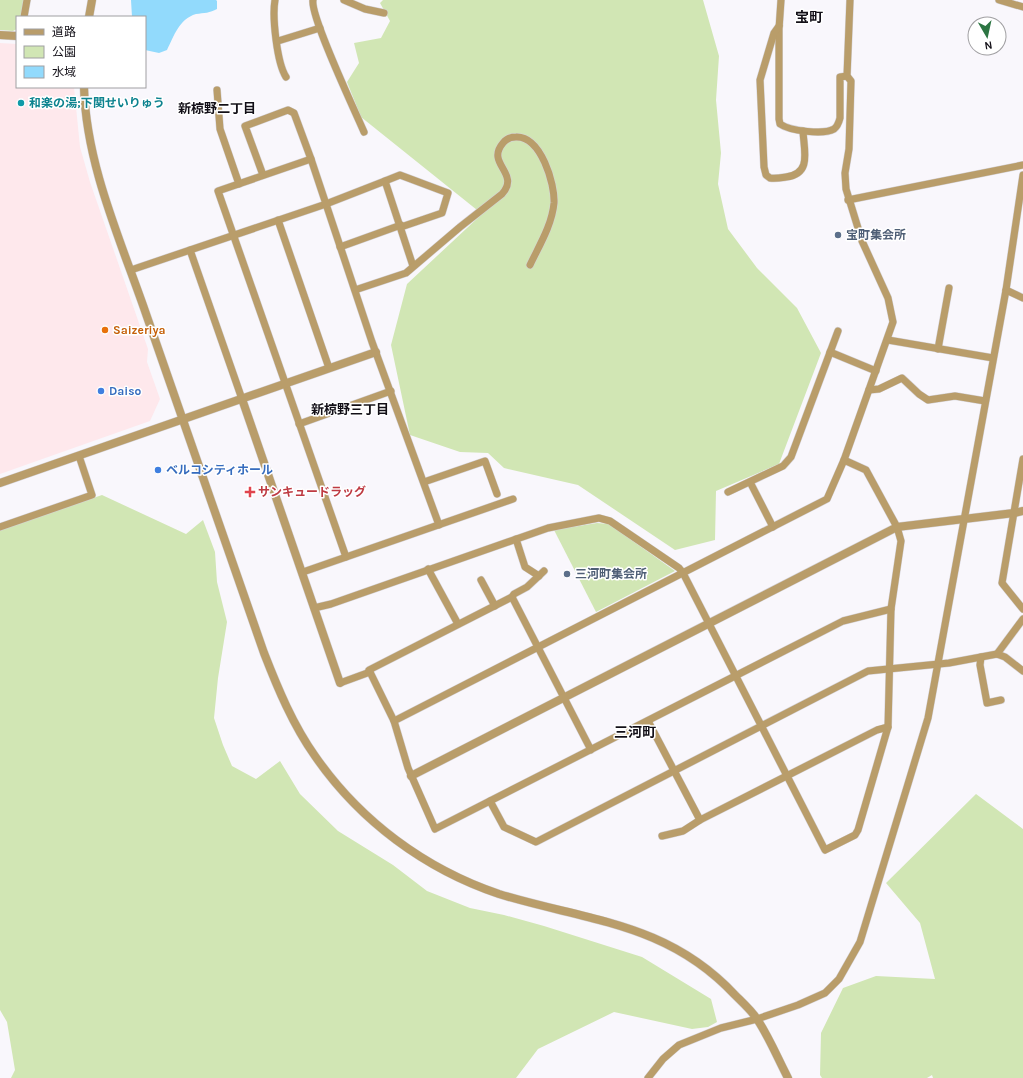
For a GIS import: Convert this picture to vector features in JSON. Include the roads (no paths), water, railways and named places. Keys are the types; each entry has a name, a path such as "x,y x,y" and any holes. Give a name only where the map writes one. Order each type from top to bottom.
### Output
{"street":[{"path":"24,16 27,0"},
{"path":"89,16 92,0"},
{"path":"275,0 274,23 281,66 286,77"},
{"path":"313,0 314,10 320,28 364,132"},
{"path":"344,0 364,9 384,12"},
{"path":"781,0 779,26 779,123 786,128 803,131 827,131 837,127 840,118 840,77 847,76"},
{"path":"394,720 827,499 844,460 888,340 893,322 888,298 862,241 848,200 845,173 849,149 851,81 847,76 850,0"},
{"path":"999,0 1023,7"},
{"path":"779,26 774,33 760,80 764,167 766,174 770,178 795,176 801,172 804,164 803,131"},
{"path":"278,42 320,28"},
{"path":"0,35 16,36"},
{"path":"84,88 87,115 97,166 131,270 264,653 282,698 314,756 357,807 396,841 417,855 475,886 517,900 628,927 668,944 699,963 714,974 757,1019 788,1078"},
{"path":"217,90 220,130 239,184"},
{"path":"263,175 245,126 288,110 294,113 311,159 376,352 440,524"},
{"path":"355,290 406,273 506,190 508,177 498,161 498,152 503,142 512,137 524,138 532,144 545,163 551,177 553,211 530,265"},
{"path":"311,159 218,191 346,557"},
{"path":"848,200 1023,165"},
{"path":"648,1078 663,1060 679,1045 721,1028 757,1019 798,1005 825,993 839,979 850,962 867,922 928,718 1006,290 1023,174"},
{"path":"131,270 326,204 400,175 448,193 442,213 340,247"},
{"path":"385,181 413,266"},
{"path":"278,220 329,368"},
{"path":"1015,226 1023,229"},
{"path":"190,250 303,572 340,683 370,672 369,670 495,606 527,587 541,573 525,567 516,540"},
{"path":"938,349 949,288"},
{"path":"1006,290 1023,298"},
{"path":"728,492 783,466 791,457 838,331"},
{"path":"888,340 993,358"},
{"path":"0,483 376,352"},
{"path":"830,352 876,371"},
{"path":"869,390 879,389 902,378 918,394 928,400 955,396 985,401"},
{"path":"299,424 391,391"},
{"path":"0,527 92,495 79,456"},
{"path":"1023,459 1002,583 1023,609"},
{"path":"314,608 548,528 599,518 623,529 683,573 825,850 855,835 858,830 888,727 891,609 901,546 897,527 866,470 844,460"},
{"path":"424,482 485,461 497,494"},
{"path":"750,482 773,527"},
{"path":"303,572 514,499"},
{"path":"411,776 897,527 1023,511"},
{"path":"428,569 458,624"},
{"path":"481,580 495,606"},
{"path":"512,597 591,750"},
{"path":"370,672 394,720 411,776 435,829 843,621 891,609"},
{"path":"997,654 1023,620"},
{"path":"490,801 504,827 536,842 868,671 939,663 997,654 1005,657 1023,671"},
{"path":"981,657 980,665 987,703 1002,700"},
{"path":"648,721 700,820"},
{"path":"662,836 683,831 700,820 877,730 888,727"}],"water":[{"path":"131,0 217,1 217,9 190,16 185,20 175,34 167,50 159,53 146,50 146,16 132,16"}],"place":[{"name":"和楽の湯;下関せいりゅう","path":"21,103"},
{"name":"宝町集会所","path":"838,235"},
{"name":"Saizeriya","path":"105,330"},
{"name":"Daiso","path":"101,391"},
{"name":"ベルコシティホール","path":"158,470"},
{"name":"サンキュードラッグ","path":"250,492"},
{"name":"三河町集会所","path":"567,574"}],"district":[{"name":"宝町","path":"809,17"},
{"name":"新椋野二丁目","path":"217,108"},
{"name":"新椋野三丁目","path":"350,409"},
{"name":"三河町","path":"635,732"}]}
